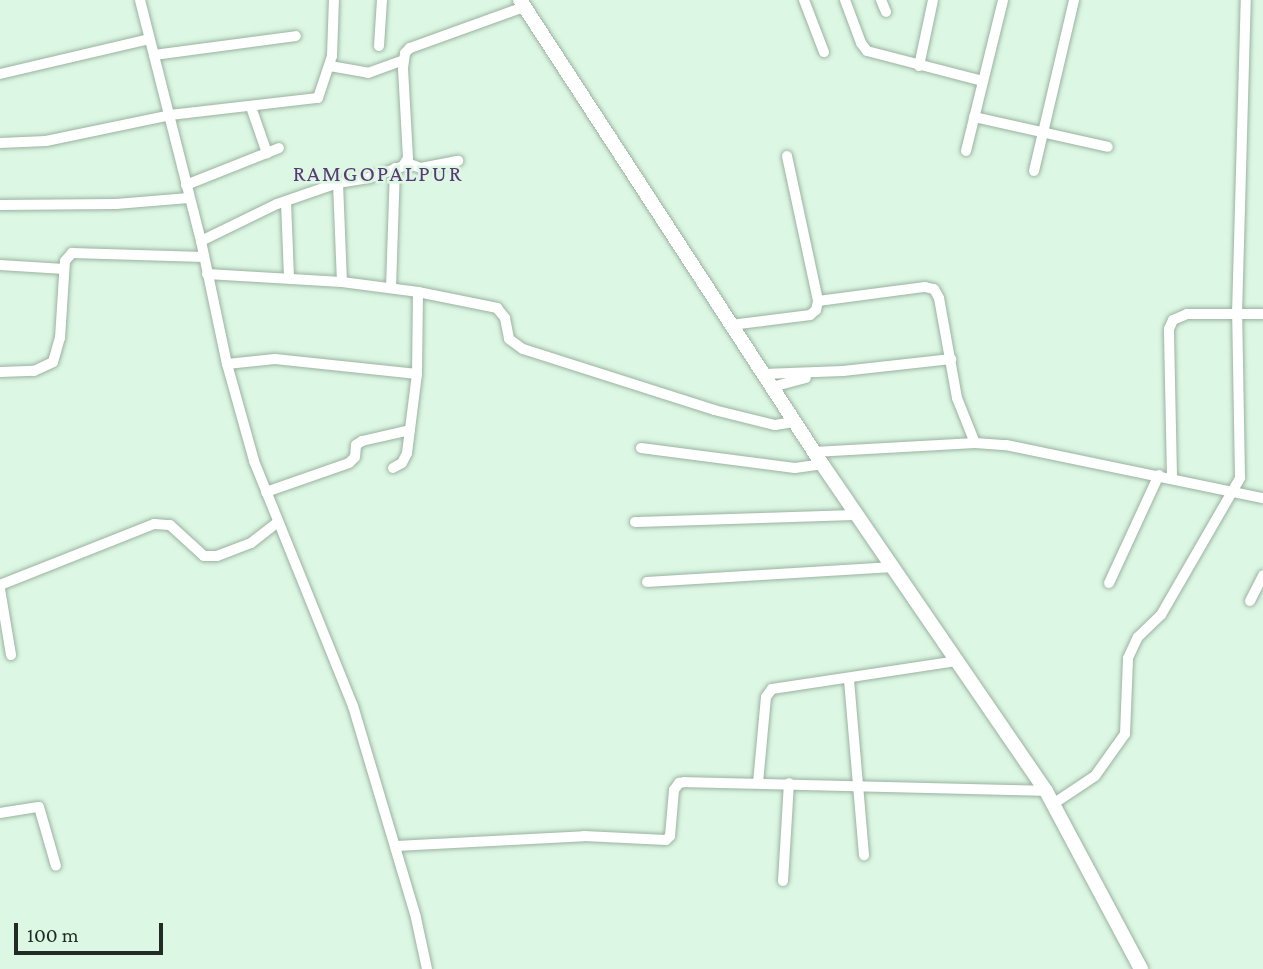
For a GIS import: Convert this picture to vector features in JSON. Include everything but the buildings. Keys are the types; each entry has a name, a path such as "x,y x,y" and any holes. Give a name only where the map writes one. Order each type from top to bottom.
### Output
{"main road":[{"path":"522,4 794,422 1050,798 1141,969"}],"street":[{"path":"140,0 201,241 227,364 266,492 353,706 396,846 427,969"},
{"path":"0,143 46,141 170,115 318,98 330,66 334,0"},
{"path":"379,46 382,0"},
{"path":"804,0 824,52"},
{"path":"845,0 861,43 867,51 983,81"},
{"path":"881,0 886,12"},
{"path":"919,66 933,0"},
{"path":"966,151 1003,0"},
{"path":"1034,171 1074,0"},
{"path":"396,846 561,836 666,840 670,836 674,790 679,783 858,785 1050,798 1095,776 1125,734 1128,658 1138,637 1161,615 1240,478 1237,314 1246,0"},
{"path":"407,163 403,60 410,48 522,4"},
{"path":"154,55 296,36"},
{"path":"0,74 149,39"},
{"path":"330,66 368,74 403,60"},
{"path":"251,107 267,153"},
{"path":"974,117 1108,148"},
{"path":"186,185 279,148"},
{"path":"731,325 810,315 816,310 818,301 787,156"},
{"path":"201,241 286,202 338,184 369,178 407,163 421,168 458,161"},
{"path":"391,288 395,168"},
{"path":"338,184 342,282"},
{"path":"0,205 116,204 189,198"},
{"path":"286,202 289,277"},
{"path":"0,372 34,370 53,362 60,338 67,257 81,251 204,257"},
{"path":"0,265 64,269"},
{"path":"207,274 342,282 418,292 497,308 505,318 509,339 523,349 581,365 714,410 775,425 794,422"},
{"path":"818,301 925,287 934,289 939,298 957,398 975,443"},
{"path":"393,468 405,460 410,430 417,374 418,292"},
{"path":"1172,477 1170,329 1173,320 1186,314 1263,314"},
{"path":"227,364 275,359 417,374"},
{"path":"767,381 951,359"},
{"path":"767,381 806,379"},
{"path":"266,492 349,463 355,457 356,445 362,441 410,430"},
{"path":"641,448 795,468 818,458 975,443 1006,445 1172,477 1263,498"},
{"path":"1109,583 1160,475"},
{"path":"635,522 857,515"},
{"path":"11,655 0,587 155,524 170,525 204,556 217,556 251,543 278,522"},
{"path":"647,582 893,567"},
{"path":"1250,601 1263,575"},
{"path":"758,783 768,692 778,688 849,680 958,661"},
{"path":"849,680 864,855"},
{"path":"783,881 789,783"},
{"path":"0,813 39,807 56,866"}],"district":[{"name":"RAMGOPALPUR","path":"378,173"}]}
